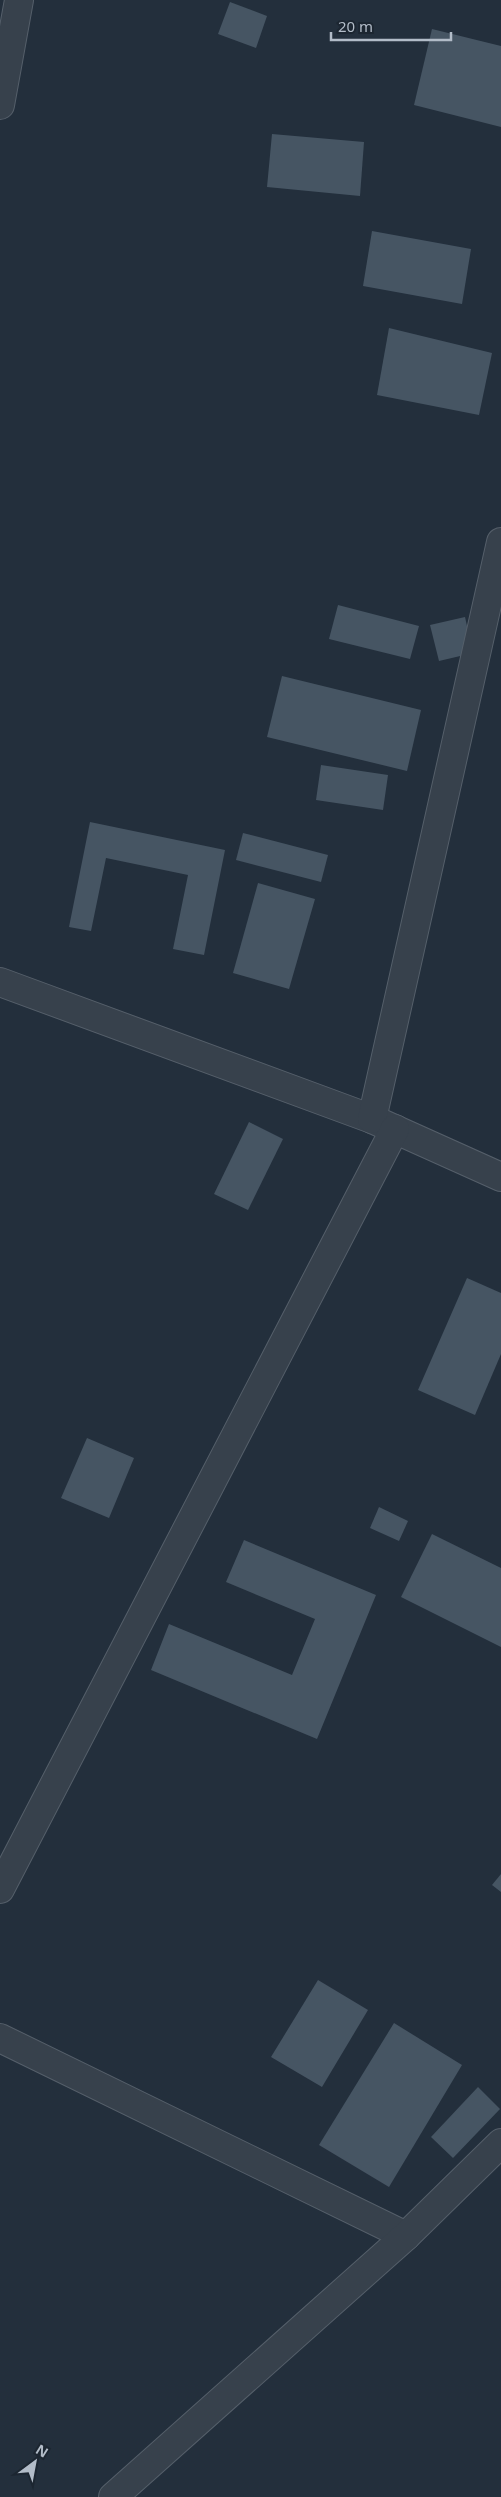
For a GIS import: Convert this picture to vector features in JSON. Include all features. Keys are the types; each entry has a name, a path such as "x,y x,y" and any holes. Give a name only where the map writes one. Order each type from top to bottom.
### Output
{"street":[{"path":"0,105 19,0"},
{"path":"0,1889 384,1124 501,542"},
{"path":"0,982 384,1124 501,1177"},
{"path":"0,2038 406,2236"},
{"path":"113,2497 406,2236 501,2142"}],"building":[{"path":"230,2 267,16 256,48 218,34"},
{"path":"432,29 501,46 501,127 414,105"},
{"path":"272,134 364,142 360,196 267,187"},
{"path":"372,231 471,249 462,304 363,286"},
{"path":"389,328 492,353 479,415 377,395"},
{"path":"338,605 419,626 410,659 329,639"},
{"path":"465,617 473,653 439,661 430,625"},
{"path":"282,676 421,710 407,771 267,737"},
{"path":"321,765 388,775 383,810 316,800"},
{"path":"90,822 225,850 204,955 173,949 188,875 106,858 91,931 69,927"},
{"path":"243,833 328,855 321,882 236,860"},
{"path":"258,883 315,899 289,989 233,973"},
{"path":"249,1122 283,1139 248,1210 214,1194"},
{"path":"467,1278 501,1293 501,1354 475,1415 418,1390"},
{"path":"87,1438 134,1458 109,1518 61,1498"},
{"path":"379,1507 408,1521 399,1541 370,1528"},
{"path":"432,1534 501,1568 501,1647 401,1597"},
{"path":"244,1540 376,1595 317,1739 151,1670 169,1624 292,1675 315,1619 226,1582"},
{"path":"501,1874 501,1892 492,1885"},
{"path":"318,1980 368,2010 322,2087 271,2057"},
{"path":"394,2023 462,2065 389,2187 319,2145"},
{"path":"478,2087 500,2109 453,2158 431,2137"}]}
